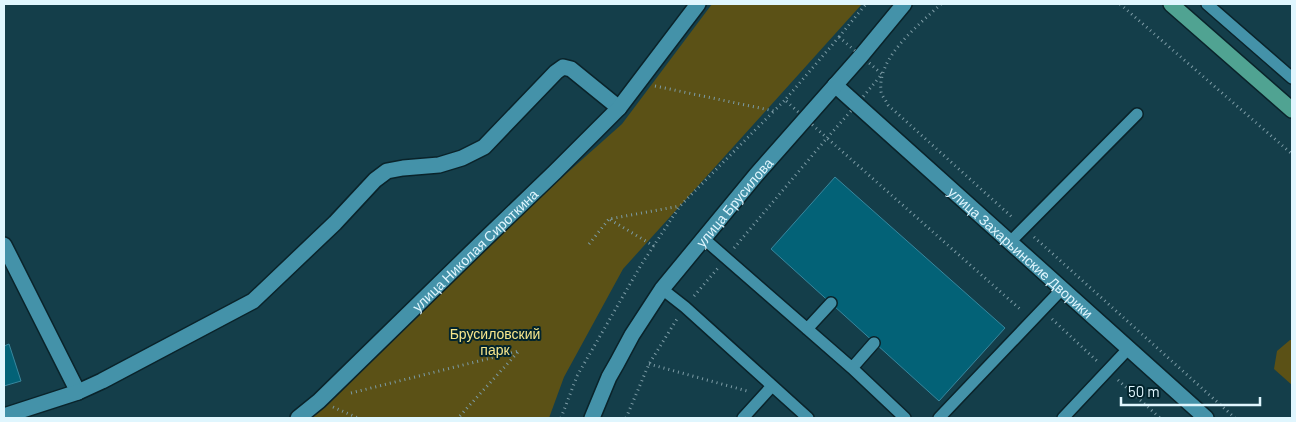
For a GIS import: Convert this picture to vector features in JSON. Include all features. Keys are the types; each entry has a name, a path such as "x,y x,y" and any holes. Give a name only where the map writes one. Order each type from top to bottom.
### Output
{"main road":[{"path":"1171,4 1292,110"}],"street":[{"name":"улица Николая Сироткина","path":"298,418 326,394 619,108 698,4"},
{"name":"улица Брусилова","path":"592,418 613,370 632,335 662,289 756,175 904,4"},
{"path":"4,416 78,392 253,301 334,223 375,180 387,171 439,164 462,158 484,147 563,67 572,69 619,108"},
{"name":"улица Захарьинские Дворики","path":"835,85 1206,418"},
{"path":"4,244 78,392"}],"lane":[{"path":"1206,4 1292,78"},
{"path":"1010,242 1138,114"},
{"path":"703,238 852,368 905,418"},
{"path":"662,289 685,307 808,418"},
{"path":"939,418 1062,289"},
{"path":"808,329 831,303"},
{"path":"852,368 874,343"},
{"path":"1068,417 1128,349"},
{"path":"743,418 772,386"}],"path":[{"path":"839,37 866,4"},
{"path":"942,4 898,46 888,61 882,74 881,92 888,104 1235,418"},
{"path":"1120,4 1292,154"},
{"path":"641,79 656,86 774,111"},
{"path":"561,418 577,376 642,264 680,206 785,100"},
{"path":"626,418 649,364 685,307 826,138 1020,310 1042,310 1160,418"},
{"path":"589,244 609,218 680,206"},
{"path":"609,218 654,246"},
{"path":"347,394 519,351 458,418"},
{"path":"649,364 764,396"}],"green space":[{"name":"Брусиловский парк","path":"712,4 862,4 623,269 564,377 549,418 295,418 622,124"},
{"path":"1292,340 1292,385 1274,369 1277,351"}],"building":[{"path":"835,177 1005,328 939,401 771,249"},
{"path":"9,344 21,381 4,386 4,346"}]}
